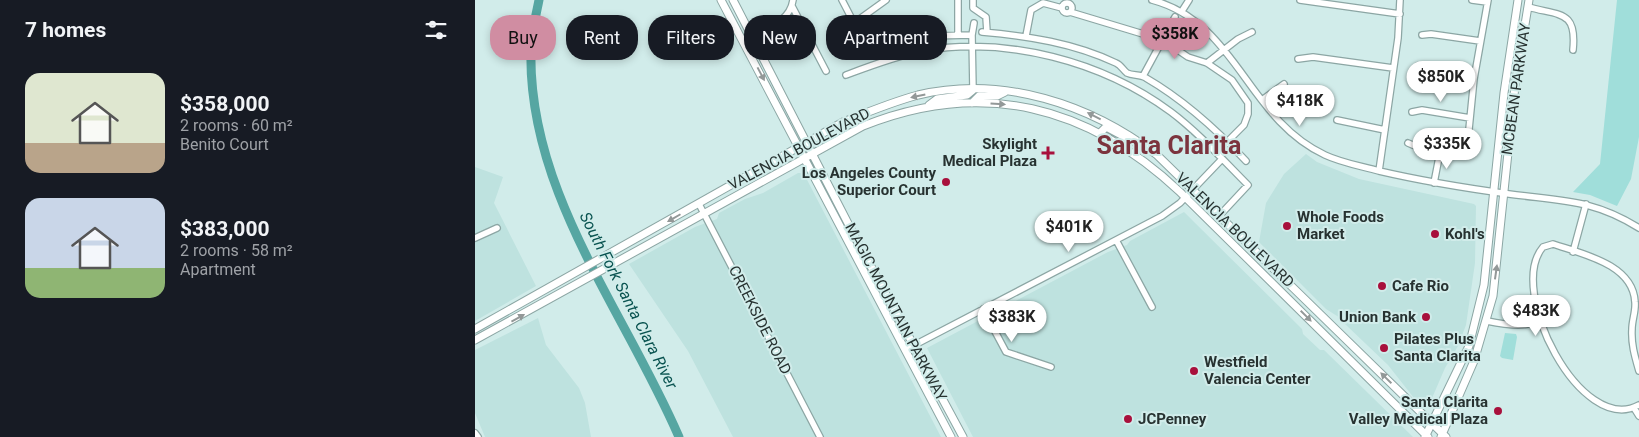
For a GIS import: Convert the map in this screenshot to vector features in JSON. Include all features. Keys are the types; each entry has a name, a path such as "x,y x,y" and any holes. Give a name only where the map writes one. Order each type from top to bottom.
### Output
{"main road":[{"name":"MAGIC MOUNTAIN PARKWAY","path":"721,0 951,437"},
{"name":"MAGIC MOUNTAIN PARKWAY","path":"733,0 744,21"},
{"name":"MCBEAN PARKWAY","path":"1426,436 1469,346 1477,318 1488,254 1505,83 1518,0"},
{"name":"MCBEAN PARKWAY","path":"1443,436 1470,372 1487,321 1498,261 1503,193 1515,86 1528,4"},
{"name":"MAGIC MOUNTAIN PARKWAY","path":"764,60 963,437"},
{"name":"VALENCIA BOULEVARD","path":"475,329 576,274 843,122 897,101 920,95 973,90 1005,91 1045,98 1084,111 1119,129 1145,146 1220,215 1443,436"},
{"path":"926,107 937,99 967,96 973,90"},
{"path":"972,102 979,96 997,96 1005,91"},
{"name":"VALENCIA BOULEVARD","path":"475,340 580,284 863,126 899,113 926,107 972,102 1007,105 1063,117 1100,132 1145,161 1185,197 1426,436"},
{"path":"1100,132 1106,127 1135,144 1145,146"}],"street":[{"path":"842,0 850,15"},
{"path":"866,15 887,0"},
{"path":"958,0 958,34"},
{"path":"973,0 973,8 987,17 985,32 1026,36 1083,49 1119,64 1127,72 1143,76 1199,115 1245,161"},
{"path":"1151,0 1182,11 1203,26 1283,126 1312,148 1348,163 1434,183 1586,204 1616,214 1638,226"},
{"path":"1182,11 1189,0"},
{"path":"1299,0 1401,14"},
{"path":"1379,171 1401,14 1400,0"},
{"path":"1408,143 1460,156 1467,149 1474,79 1487,1 1471,0"},
{"path":"785,15 792,3"},
{"path":"792,3 826,71"},
{"path":"1026,36 1031,10 1043,3 1069,5 1163,40 1188,56 1207,62 1232,80 1248,103 1248,114 1244,125 1227,142"},
{"path":"1528,4 1565,17 1571,22 1575,33 1573,50"},
{"path":"1143,76 1175,17"},
{"path":"973,90 972,34 974,23"},
{"path":"1207,62 1223,49 1252,32"},
{"path":"947,35 972,34"},
{"path":"1422,35 1431,34 1480,41"},
{"path":"846,76 877,63 922,51 972,47 1022,50 1065,61 1103,74 1171,112 1203,139 1248,185 1220,215"},
{"path":"1298,59 1313,58 1393,68"},
{"path":"1418,66 1425,70 1474,79"},
{"path":"1262,100 1284,84"},
{"path":"1412,112 1422,110 1470,118"},
{"path":"1337,120 1385,130"},
{"path":"1434,183 1440,152"},
{"path":"905,350 1162,216 1185,197 1222,159"},
{"name":"CREEKSIDE ROAD","path":"699,204 820,437"},
{"path":"1573,252 1586,204"},
{"path":"475,238 497,228"},
{"path":"1116,240 1152,307"},
{"path":"1639,371 1632,347 1635,303 1629,281 1611,267 1553,244 1547,244 1539,251 1531,288 1552,351 1587,398 1599,406 1611,410 1626,411 1636,406 1639,416"},
{"path":"983,309 1006,352 1051,367"},
{"path":"1487,321 1513,327 1541,322 1562,311"},
{"path":"475,433 478,437"}],"shaded area":[{"path":"1617,0 1639,0 1639,137 1631,179 1617,206 1590,195 1573,192 1600,164"},
{"path":"1306,154 1317,162 1359,179 1476,206 1475,263 1466,325 1458,346 1445,368 1429,405 1423,405 1414,398 1388,365 1345,324 1345,321 1326,309 1259,242 1266,203 1284,174"},
{"path":"475,167 503,177 494,203 536,286 475,321"},
{"path":"798,173 803,173 805,176 941,437 733,437 688,351 629,264 695,227 717,219 719,213 745,199 763,193"},
{"path":"1184,212 1302,329 1303,334 1320,350 1324,350 1413,437 973,437 927,348 1108,252 1127,245 1130,241"},
{"path":"538,318 546,345 579,388 585,403 591,437 485,437 475,413 475,350"},
{"path":"1505,333 1516,334 1517,337 1513,360 1500,356"}],"waterway":[{"name":"South Fork Santa Clara River","path":"539,0 531,49 534,102 545,152 562,201 583,249 657,390 679,437"}],"place":[{"name":"Skylight Medical Plaza","path":"1048,153"},
{"name":"Los Angeles County Superior Court","path":"946,182"},
{"name":"Whole Foods Market","path":"1287,226"},
{"name":"Kohl's","path":"1435,234"},
{"name":"Cafe Rio","path":"1382,286"},
{"name":"Union Bank","path":"1426,317"},
{"name":"Pilates Plus Santa Clarita","path":"1384,348"},
{"name":"Westfield Valencia Center","path":"1194,371"},
{"name":"Santa Clarita Valley Medical Plaza","path":"1498,411"},
{"name":"JCPenney","path":"1128,419"}],"district":[{"name":"Santa Clarita","path":"1169,145"}]}
